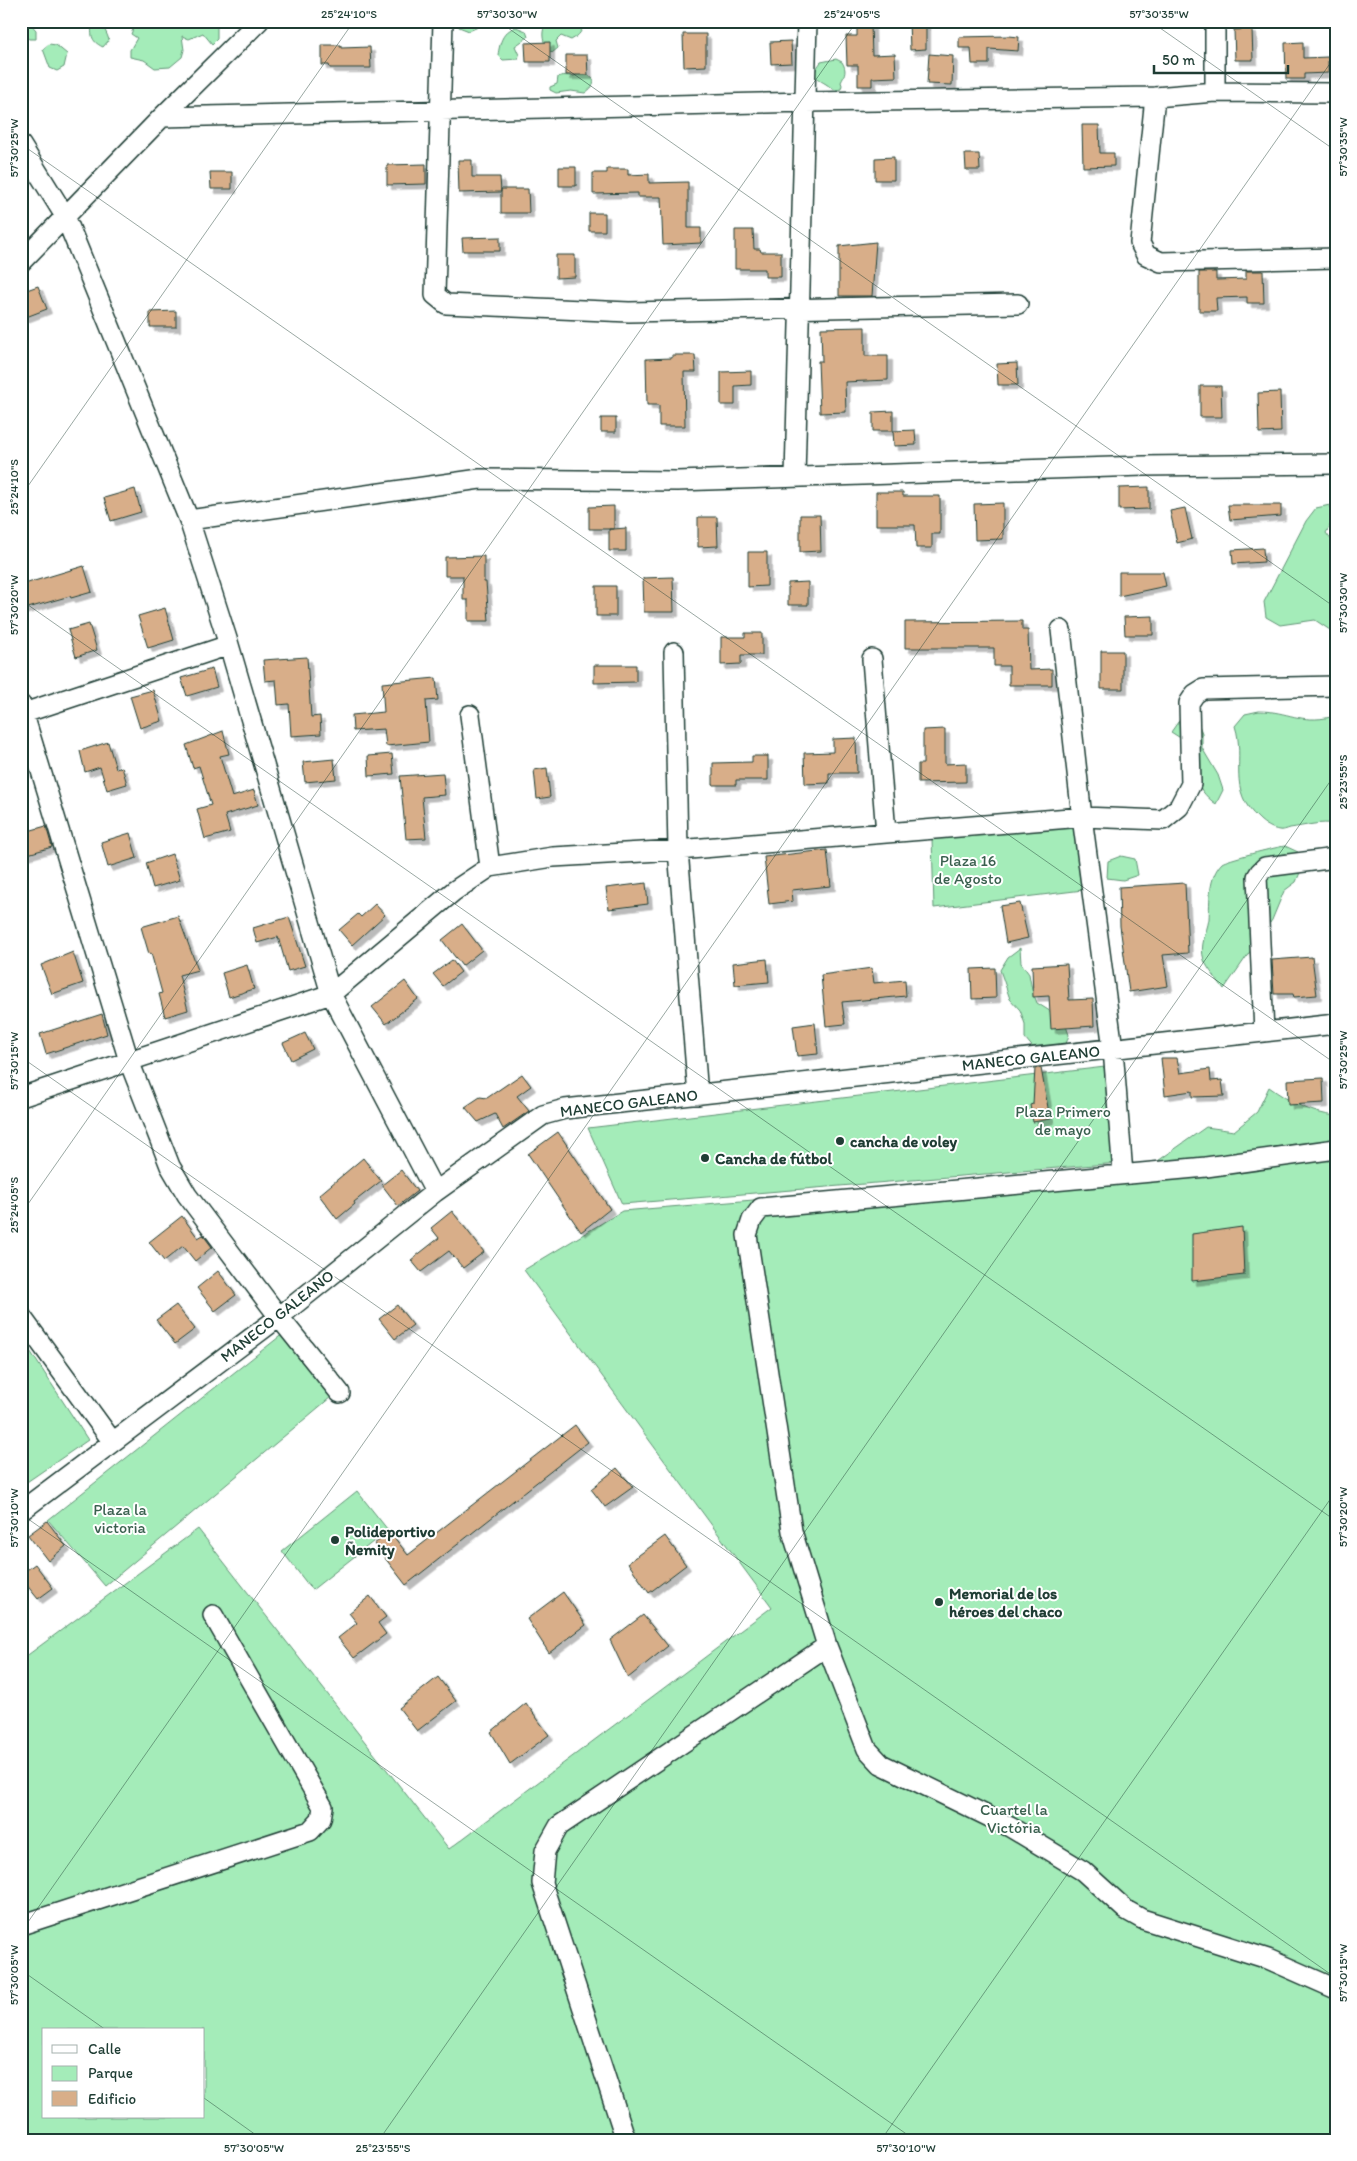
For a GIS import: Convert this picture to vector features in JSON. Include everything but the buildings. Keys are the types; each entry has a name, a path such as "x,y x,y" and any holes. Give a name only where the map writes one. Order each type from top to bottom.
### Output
{"street":[{"path":"21,262 162,117 259,21"},
{"path":"443,21 435,295 446,304 629,312 800,310 1018,304"},
{"path":"795,477 807,21"},
{"path":"1215,21 1215,92"},
{"path":"162,117 806,102 1155,97 1215,92 1336,93"},
{"path":"1155,97 1140,243 1146,255 1161,262 1336,258"},
{"path":"21,145 65,216 189,520 229,645 331,994 435,1192"},
{"path":"189,520 480,479 678,481 1144,466 1336,464"},
{"path":"1061,630 1082,817 1113,1049 1123,1174"},
{"path":"229,645 22,711 130,1061 170,1166 187,1195 279,1317 340,1393"},
{"path":"674,652 678,850 698,1095"},
{"path":"872,659 886,833"},
{"path":"21,1097 331,994 454,891 490,867 553,857 678,850 1082,817 1163,820 1179,807 1191,784 1189,703 1195,694 1203,689 1336,686"},
{"path":"470,715 490,867"},
{"path":"1264,1032 1258,877 1260,872 1265,867 1336,858"},
{"name":"MANECO GALEANO","path":"21,1511 279,1317 435,1192 542,1115 564,1109 1336,1024"},
{"path":"1336,1149 1206,1167 761,1208 752,1220 747,1235 792,1531 827,1646 867,1749 881,1764 1010,1828 1084,1871 1126,1910 1142,1919 1268,1959 1336,1989"},
{"path":"21,1316 112,1441"},
{"path":"21,1925 310,1831 321,1819 323,1807 213,1615"},
{"path":"626,2140 542,1883 545,1851 559,1826 827,1646"}],"green space":[{"path":"21,21 28,21 36,30 36,39 29,39 21,33"},
{"path":"92,21 102,21 109,40 103,47 92,37"},
{"path":"140,21 217,21 217,39 212,44 203,33 189,39 182,36 184,50 182,57 170,67 155,68 144,60 130,57 130,50 137,38 131,34 134,27 140,24"},
{"path":"453,21 482,21 478,27 469,31 459,27"},
{"path":"547,21 583,21 582,30 571,40 561,36 556,41 558,48 552,53 546,46 543,38 543,30"},
{"path":"516,27 526,31 528,37 515,46 519,55 518,59 503,60 498,55 501,42 511,29"},
{"path":"49,44 56,45 67,54 64,67 57,71 50,68 43,49"},
{"path":"836,59 842,62 845,70 841,89 836,90 819,79 815,73 821,62"},
{"path":"587,74 593,79 593,85 585,93 571,91 556,93 550,90 550,87 557,84 558,77"},
{"path":"1330,505 1333,520 1326,533 1336,546 1336,634 1315,620 1280,625 1266,617 1264,602 1306,521 1316,508"},
{"path":"1259,711 1311,719 1331,717 1336,720 1336,824 1319,823 1284,830 1274,829 1259,819 1249,808 1240,786 1238,738 1235,726 1245,714"},
{"path":"1183,715 1197,720 1202,733 1202,748 1218,775 1223,790 1216,804 1202,791 1194,776 1185,741 1171,732"},
{"name":"Plaza 16 de Agosto","path":"1073,826 1083,890 934,908 932,838"},
{"path":"1285,846 1298,852 1302,868 1296,882 1284,891 1272,920 1224,989 1204,960 1202,949 1209,919 1214,875 1225,861"},
{"path":"1121,856 1135,859 1138,875 1123,880 1107,878 1108,861"},
{"path":"1020,948 1021,963 1029,974 1037,1003 1064,1020 1069,1035 1064,1050 1035,1050 1025,1038 1025,1024 1020,1010 1010,999 1000,970 1008,957"},
{"name":"Plaza Primero de mayo","path":"1105,1067 1118,1163 622,1204 588,1128"},
{"name":"Cuartel la Victória","path":"1269,1087 1301,1106 1327,1115 1336,1116 1336,2140 21,2140 21,1660 198,1529 449,1849 772,1607 524,1270 622,1211 1171,1165 1155,1163 1206,1127 1234,1131 1257,1112","holes":["1306,1143 1331,1152 1254,1158"]},
{"name":"Plaza la victoria","path":"284,1333 331,1397 105,1586 48,1520"},
{"path":"21,1337 88,1440 21,1486"},
{"name":"Polideportivo Ñemity","path":"357,1491 388,1530 312,1590 282,1551"}],"place":[{"name":"cancha de voley","path":"840,1141"},
{"name":"Cancha de fútbol","path":"705,1158"},
{"name":"Polideportivo Ñemity","path":"335,1540"},
{"name":"Memorial de los héroes del chaco","path":"939,1602"}]}
